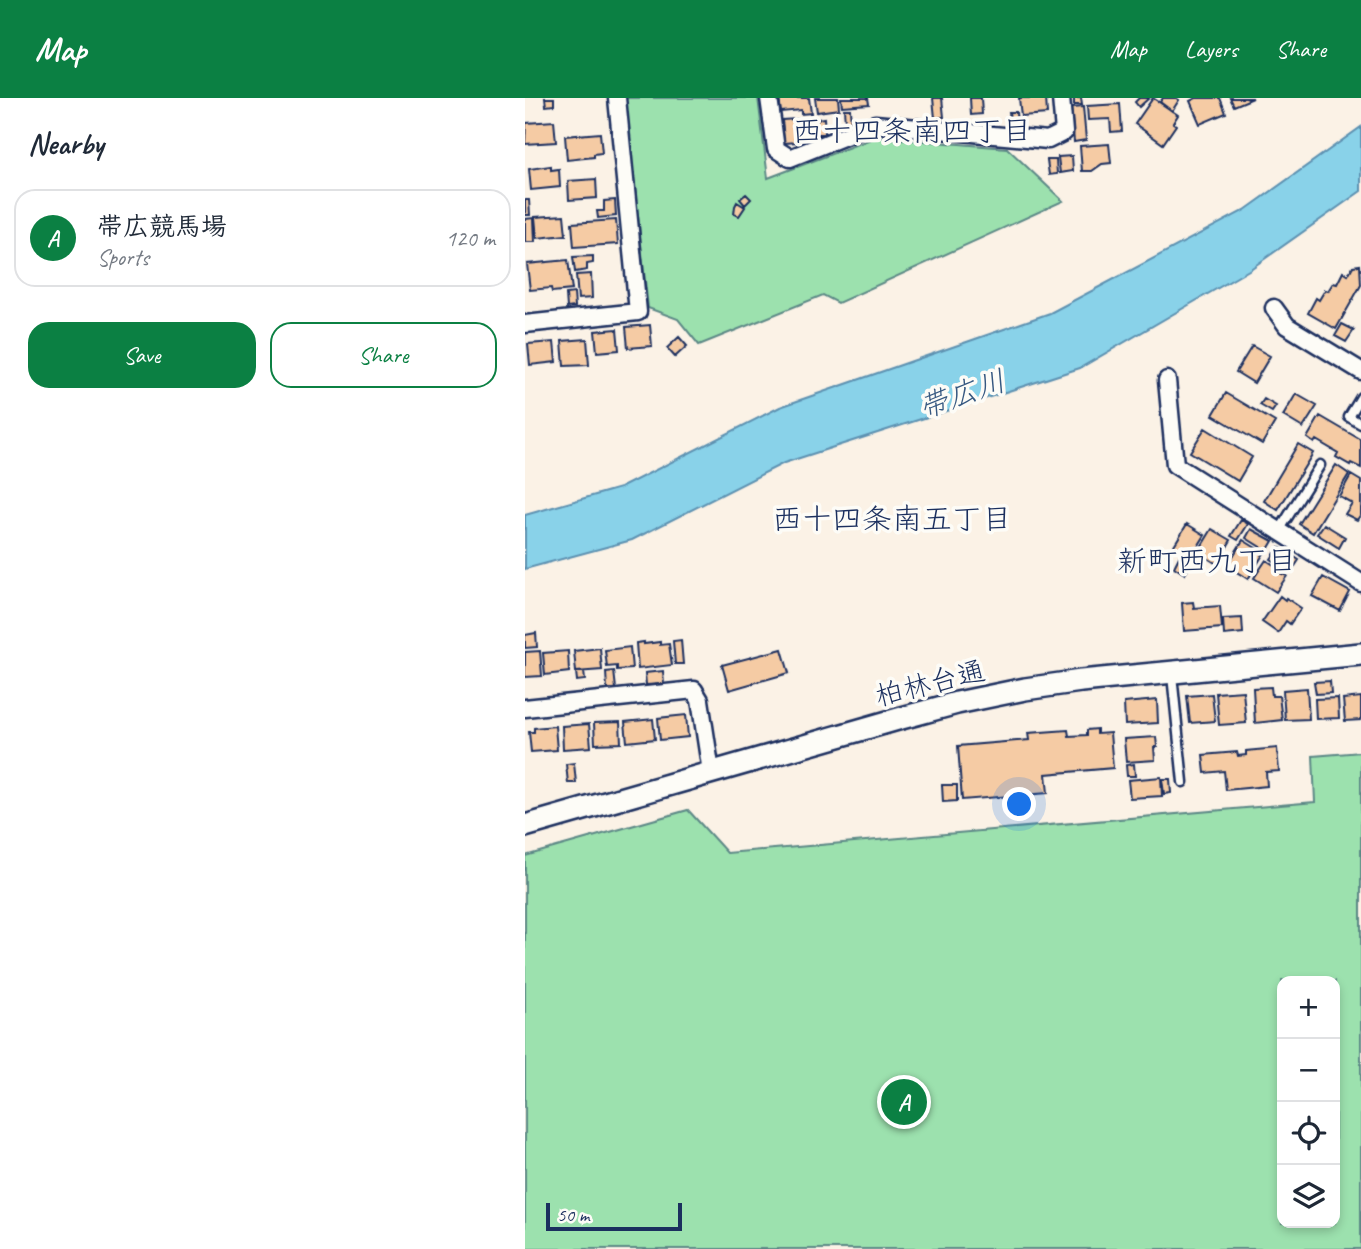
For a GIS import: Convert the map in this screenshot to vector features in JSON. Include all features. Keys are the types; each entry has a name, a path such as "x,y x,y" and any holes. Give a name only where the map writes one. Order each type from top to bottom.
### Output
{"street":[{"path":"525,324 638,312 617,98"},
{"path":"769,98 776,149 790,158 875,124 1048,140 1064,132 1061,98"},
{"path":"1274,308 1287,326 1361,371"},
{"path":"1167,380 1175,465 1361,583"},
{"name":"柏林台通","path":"525,826 971,700 1081,681 1361,654"},
{"path":"525,708 694,690 700,700 711,772"}],"lane":[{"path":"1361,397 1349,418 1361,424"},
{"path":"1279,531 1320,466"},
{"path":"1172,672 1183,782"}],"green space":[{"path":"625,98 758,98 768,178 876,137 1007,148 1063,201 838,303 823,295 699,345 678,319 648,308"},
{"path":"1361,752 1361,1249 525,1249 525,856 688,810 727,853 1315,802 1313,756"}],"water":[{"name":"帯広川","path":"1361,127 1361,191 1249,270 1080,368 784,463 632,540 525,569 525,515 620,488 780,407 1050,313 1245,210"}],"building":[{"path":"545,98 554,98 554,105 546,106"},
{"path":"779,98 809,98 811,113 801,114 801,110 781,112"},
{"path":"815,98 838,98 839,109 817,112"},
{"path":"841,98 868,98 869,104 842,106"},
{"path":"933,98 942,98 944,117 935,118"},
{"path":"970,98 981,98 982,114 971,115"},
{"path":"1019,98 1046,98 1047,114 1021,116"},
{"path":"1074,98 1081,98 1082,105 1074,105"},
{"path":"1139,98 1149,98 1139,107 1135,102"},
{"path":"1153,98 1178,115 1173,123 1176,125 1163,144 1135,124"},
{"path":"1163,98 1179,100 1172,111 1160,102"},
{"path":"1196,98 1220,98 1226,113 1200,124 1190,101"},
{"path":"1230,98 1253,98 1234,106"},
{"path":"1120,104 1122,131 1111,132 1110,119 1088,120 1087,106"},
{"path":"1083,107 1086,140 1074,142 1071,108"},
{"path":"844,109 850,109 851,123 845,123"},
{"path":"1009,112 1016,112 1017,127 1011,127"},
{"path":"824,118 825,134 817,134 817,119"},
{"path":"797,119 799,142 784,143 782,120"},
{"path":"554,121 556,142 525,144 526,123"},
{"path":"600,133 602,153 594,154 594,157 567,160 565,136"},
{"path":"1109,144 1111,163 1102,164 1092,171 1082,171 1080,146"},
{"path":"1072,156 1073,171 1060,173 1058,157"},
{"path":"1047,160 1056,160 1057,174 1049,175"},
{"path":"551,166 551,170 559,169 560,187 531,190 529,169"},
{"path":"596,179 597,198 569,200 568,181"},
{"path":"746,194 751,199 745,205 740,199"},
{"path":"525,200 529,200 530,215 525,215"},
{"path":"615,200 616,216 598,218 597,211 604,211 604,201"},
{"path":"737,202 745,207 739,216 734,214"},
{"path":"564,215 566,235 537,238 535,217"},
{"path":"534,218 535,242 525,242 525,219"},
{"path":"616,220 618,244 574,247 572,223"},
{"path":"593,256 593,263 587,264 587,270 575,272 573,257"},
{"path":"568,260 572,290 530,290 527,264"},
{"path":"1360,265 1361,285 1336,329 1308,313 1316,298 1319,300 1325,290 1328,291 1333,283 1337,284 1343,272 1348,275 1353,266"},
{"path":"591,274 592,298 578,299 576,275"},
{"path":"574,293 575,307 567,308 566,294"},
{"path":"1342,324 1354,330 1346,342 1335,336"},
{"path":"650,325 652,346 628,348 626,327"},
{"path":"617,329 619,350 597,352 595,331"},
{"path":"679,337 687,346 675,357 667,348"},
{"path":"587,339 589,365 564,366 562,341"},
{"path":"554,342 556,362 530,365 528,344"},
{"path":"1252,346 1270,356 1254,383 1236,372"},
{"path":"1226,393 1275,422 1262,444 1213,415"},
{"path":"1296,394 1317,406 1303,428 1283,416"},
{"path":"1264,399 1276,406 1272,412 1260,405"},
{"path":"1320,416 1361,440 1361,468 1351,463 1350,465 1336,457 1338,453 1316,440 1314,443 1307,438"},
{"path":"1205,428 1252,457 1238,481 1190,452"},
{"path":"1298,444 1313,453 1278,510 1264,501"},
{"path":"1336,465 1349,474 1313,533 1299,524"},
{"path":"1351,475 1361,481 1361,514 1357,520 1345,514 1352,503 1339,496"},
{"path":"1241,520 1248,524 1238,540 1231,536"},
{"path":"1187,524 1205,535 1191,558 1173,547"},
{"path":"1324,524 1345,537 1339,548 1317,534"},
{"path":"1212,529 1231,540 1217,564 1198,552"},
{"path":"1251,529 1273,541 1267,551 1246,538"},
{"path":"1243,540 1264,553 1248,579 1227,566"},
{"path":"1279,547 1299,560 1291,572 1271,559"},
{"path":"1179,557 1191,564 1185,574 1174,567"},
{"path":"1266,560 1287,576 1276,592 1254,578"},
{"path":"1323,577 1350,592 1340,611 1312,596"},
{"path":"1280,596 1301,608 1290,624 1286,621 1278,633 1262,622"},
{"path":"1193,602 1194,608 1220,606 1222,628 1184,631 1182,603"},
{"path":"1242,618 1243,633 1224,635 1223,619"},
{"path":"536,633 537,647 525,648 525,635"},
{"path":"681,640 683,664 675,664 673,641"},
{"path":"636,643 669,644 672,665 638,669"},
{"path":"630,647 632,669 617,670 617,666 607,667 605,650"},
{"path":"600,648 602,670 576,672 574,651"},
{"path":"782,649 789,673 729,690 722,665"},
{"path":"540,651 542,676 525,677 525,652"},
{"path":"568,651 569,672 545,675 543,653"},
{"path":"614,671 616,689 607,689 606,672"},
{"path":"663,671 664,684 646,685 645,673"},
{"path":"576,672 584,672 585,680 577,681"},
{"path":"1330,681 1331,693 1316,694 1314,682"},
{"path":"1271,687 1272,696 1279,696 1282,720 1255,723 1253,688"},
{"path":"1307,688 1309,719 1285,720 1283,690"},
{"path":"1243,691 1246,723 1219,725 1216,693"},
{"path":"1212,694 1215,721 1190,723 1187,696"},
{"path":"1361,697 1361,720 1345,721 1343,699"},
{"path":"1338,698 1339,718 1316,719 1315,699"},
{"path":"1157,700 1158,723 1125,725 1124,703"},
{"path":"686,715 688,737 660,740 658,718"},
{"path":"653,719 655,739 627,742 625,722"},
{"path":"620,722 621,743 595,744 594,723"},
{"path":"589,724 591,747 563,749 562,726"},
{"path":"555,726 557,750 531,752 529,732 534,732 534,728"},
{"path":"1097,729 1097,734 1110,733 1113,768 1046,774 1048,793 962,800 958,746 1029,740 1028,733 1068,730 1069,736 1087,735 1087,730"},
{"path":"1156,737 1155,760 1126,762 1124,739"},
{"path":"1277,748 1279,771 1266,772 1267,786 1226,790 1224,771 1205,773 1203,755 1237,752 1238,756 1246,755 1246,751"},
{"path":"574,763 576,783 568,783 566,764"},
{"path":"1134,764 1135,776 1127,776 1126,765"},
{"path":"1161,777 1162,796 1130,798 1128,780"},
{"path":"1162,779 1170,779 1171,793 1164,794"},
{"path":"942,785 957,785 957,801 943,802"}],"place":[{"name":"帯広競馬場","path":"904,1102"}],"district":[{"name":"西十四条南四丁目","path":"912,131"},
{"name":"西十四条南五丁目","path":"892,519"},
{"name":"新町西九丁目","path":"1207,561"}]}
